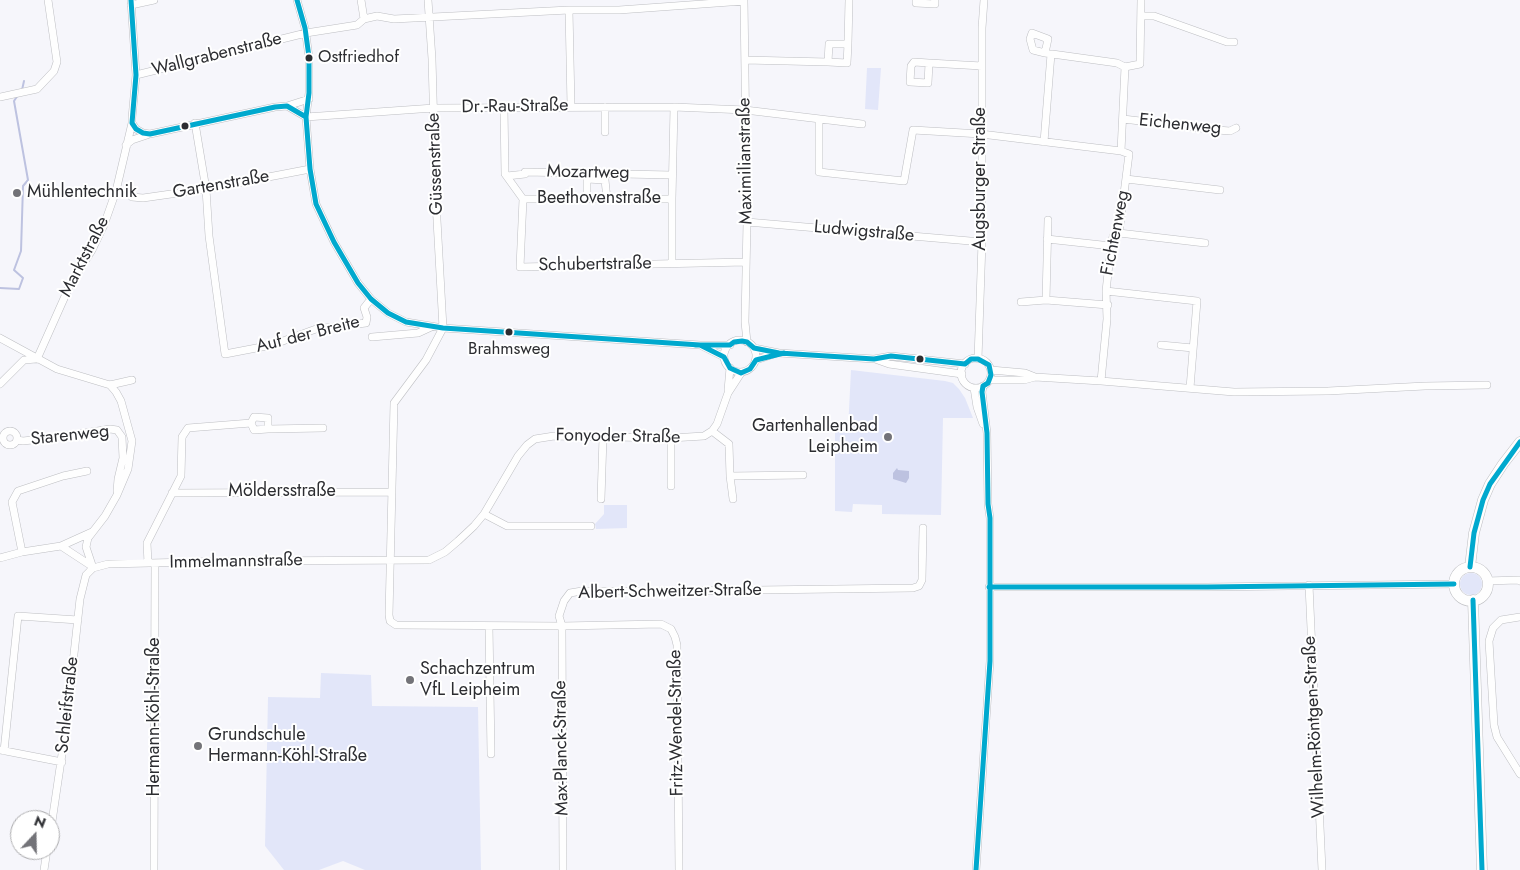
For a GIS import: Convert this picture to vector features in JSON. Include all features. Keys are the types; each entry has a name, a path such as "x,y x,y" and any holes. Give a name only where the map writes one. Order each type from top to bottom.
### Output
{"main road":[{"path":"1470,567 1474,533 1483,500 1502,464 1520,442"},
{"path":"1470,567 1482,571 1487,581 1486,592 1478,599 1472,600 1467,600 1458,594 1454,584 1461,570 1470,567"},
{"path":"1472,600 1482,870"}],"street":[{"path":"0,98 37,89 54,71 57,62 53,45 48,0"},
{"path":"131,2 154,0"},
{"path":"297,0 306,33 309,63 309,99 306,117 310,170 316,204 333,240 358,283 371,299 388,312 406,322 431,327 700,345 730,344 739,341 748,342 754,348 756,360 750,369 742,373 728,393"},
{"path":"361,0 364,19"},
{"name":"Güssenstraße","path":"428,0 443,328"},
{"name":"Wallgrabenstraße","path":"136,75 306,33 357,25 364,19 377,16 394,19 569,10 620,10 744,0"},
{"name":"Maximilianstraße","path":"744,0 747,222 745,322 748,342"},
{"path":"745,60 847,63 848,0"},
{"path":"916,0 916,3 935,4 935,0"},
{"name":"Augsburger Straße","path":"978,359 982,242 981,134 984,0"},
{"path":"1044,142 1048,54 1117,63 1125,67 1140,64 1142,0"},
{"name":"Marktstraße","path":"37,359 70,285 92,250 104,225 116,191 126,146 134,126 136,75 131,2"},
{"path":"569,10 571,106"},
{"path":"1142,16 1154,16 1227,42 1234,42"},
{"path":"828,62 829,44 848,44"},
{"path":"929,63 982,66"},
{"path":"819,119 819,172 904,181 913,130 981,134 1121,151 1125,67"},
{"path":"126,146 132,140 150,134 287,106 309,99"},
{"path":"287,106 306,117"},
{"path":"605,106 605,132"},
{"name":"Dr.-Rau-Straße","path":"306,117 434,108 605,106 746,110 862,124"},
{"path":"504,107 505,174 523,199"},
{"name":"Beethovenstraße","path":"523,199 607,198 672,200 674,107"},
{"name":"Eichenweg","path":"1123,119 1217,130 1230,131 1236,128"},
{"path":"195,124 206,189"},
{"path":"134,126 144,133 150,134"},
{"name":"Fichtenweg","path":"1101,380 1108,304 1106,292 1111,246 1113,236 1119,233 1129,154 1121,151"},
{"name":"Gartenstraße","path":"132,197 143,198 206,189 310,170"},
{"name":"Mozartweg","path":"507,176 525,174 525,172 672,175"},
{"path":"587,198 587,179 605,180 607,198"},
{"path":"1126,179 1220,190"},
{"name":"Auf der Breite","path":"206,189 209,236 225,354 272,345 316,330 366,323 367,317 364,308 371,299"},
{"name":"Schubertstraße","path":"523,199 520,267 746,262"},
{"path":"672,200 672,264"},
{"path":"1046,300 1048,220"},
{"name":"Ludwigstraße","path":"747,222 982,242"},
{"path":"1119,233 1205,243"},
{"path":"1047,239 1111,246"},
{"path":"1106,292 1197,301 1190,388"},
{"path":"1021,302 1046,300 1108,304"},
{"name":"Maximilianstraße","path":"739,341 745,322"},
{"path":"372,337 418,333 431,327"},
{"path":"443,328 426,360 394,403 389,560 390,621 396,625 562,626"},
{"path":"0,338 57,370 110,385 132,380"},
{"path":"724,358 730,344"},
{"path":"700,345 724,358 730,368 728,393 717,424 712,431 729,444 733,499"},
{"path":"1161,345 1193,348"},
{"path":"754,348 779,353 874,359 891,356 965,364"},
{"path":"756,360 779,353"},
{"path":"0,384 24,360 37,359"},
{"path":"874,359 889,364 962,374"},
{"path":"990,380 991,370 987,363 978,359 971,359 965,364 962,374 965,383 974,388 983,386 990,380 1024,380 1035,377 1101,380 1234,392 1487,385"},
{"path":"730,368 742,373"},
{"path":"991,370 1025,373 1035,377"},
{"path":"93,568 86,547 88,538 105,516 117,495 128,468 132,441 121,402 110,385"},
{"path":"976,870 990,661 990,518 983,386"},
{"path":"974,388 977,407 986,434"},
{"path":"268,429 268,418 254,418 251,423 254,430 323,428"},
{"name":"Hermann-Köhl-Straße","path":"154,870 151,563 147,543 181,476 182,437 188,428 194,426 251,423"},
{"name":"Starenweg","path":"17,440 59,437 110,429 117,430 122,437 123,458 118,479 117,495"},
{"name":"Fonyoder Straße","path":"389,560 429,560 458,542 484,514 518,456 535,439 554,436 697,438 712,431"},
{"path":"601,498 603,437"},
{"path":"671,438 671,486"},
{"path":"22,552 12,502 18,492 63,476 87,471"},
{"path":"730,476 803,475"},
{"name":"Möldersstraße","path":"172,493 392,492"},
{"path":"484,514 507,526 591,526"},
{"name":"Albert-Schweitzer-Straße","path":"562,626 559,616 564,601 570,594 582,591 913,588 919,586 922,580 923,528"},
{"path":"0,558 22,552 61,546 92,532"},
{"path":"61,546 93,568"},
{"name":"Immelmannstraße","path":"93,568 108,564 389,560"},
{"name":"Schleifstraße","path":"54,810 62,762 80,599 86,575 93,568"},
{"path":"1487,581 1520,581"},
{"path":"989,587 1454,584"},
{"name":"Wilhelm-Röntgen-Straße","path":"1309,585 1322,870"},
{"path":"62,762 2,751 18,616 78,620"},
{"path":"1520,617 1501,620 1493,628 1489,641 1494,725 1497,737 1520,774"},
{"name":"Fritz-Wendel-Straße","path":"562,626 661,624 671,629 675,636 678,870"},
{"path":"489,626 491,754"},
{"name":"Max-Planck-Straße","path":"562,626 563,870"}],"shaded area":[{"path":"867,68 881,68 878,110 865,109"},
{"name":"Gartenhallenbad Leipheim","path":"851,370 945,381 953,383 965,398 973,418 943,418 941,515 882,514 882,505 853,504 852,512 835,511 835,431 848,430"},
{"path":"897,468 898,470 909,471 909,478 906,483 893,479 893,473"},
{"path":"604,505 627,505 627,528 596,529 595,524 604,514"},
{"path":"1471,573 1479,576 1482,584 1479,592 1471,595 1463,592 1460,584 1463,576"},
{"path":"321,673 371,675 372,706 478,707 481,870 365,870 343,861 319,870 284,870 265,846 268,697 320,698"}],"waterway":[{"path":"22,90 24,81"},
{"path":"0,288 19,289 23,278 14,270 21,251 23,186 28,180 14,101 18,95"}],"transit line":[{"path":"131,0 136,75 132,123 136,129 150,134 287,106 306,117"},
{"path":"297,0 305,28 309,57 309,93 306,117 310,169 316,204 334,242 358,283 371,299 388,313 406,322 443,328 700,345 730,345 734,342 742,341 747,342 754,348 779,353 874,359 891,356 965,364 971,359 978,359 989,365 991,375 988,383 983,386 982,392 987,433 988,504 990,518 990,661 976,870"},
{"path":"695,345 700,345 724,357 730,368 741,373 750,369 756,360 784,353"},
{"path":"1470,567 1474,533 1483,500 1490,484 1520,442"},
{"path":"989,587 1454,584"},
{"path":"1473,600 1482,870"}],"place":[{"name":"Ostfriedhof","path":"309,58"},
{"name":"Mühlentechnik","path":"17,193"},
{"name":"Brahmsweg","path":"509,332"},
{"name":"Gartenhallenbad Leipheim","path":"888,437"},
{"name":"Schachzentrum VfL Leipheim","path":"410,680"},
{"name":"Grundschule Hermann-Köhl-Straße","path":"198,746"}]}
